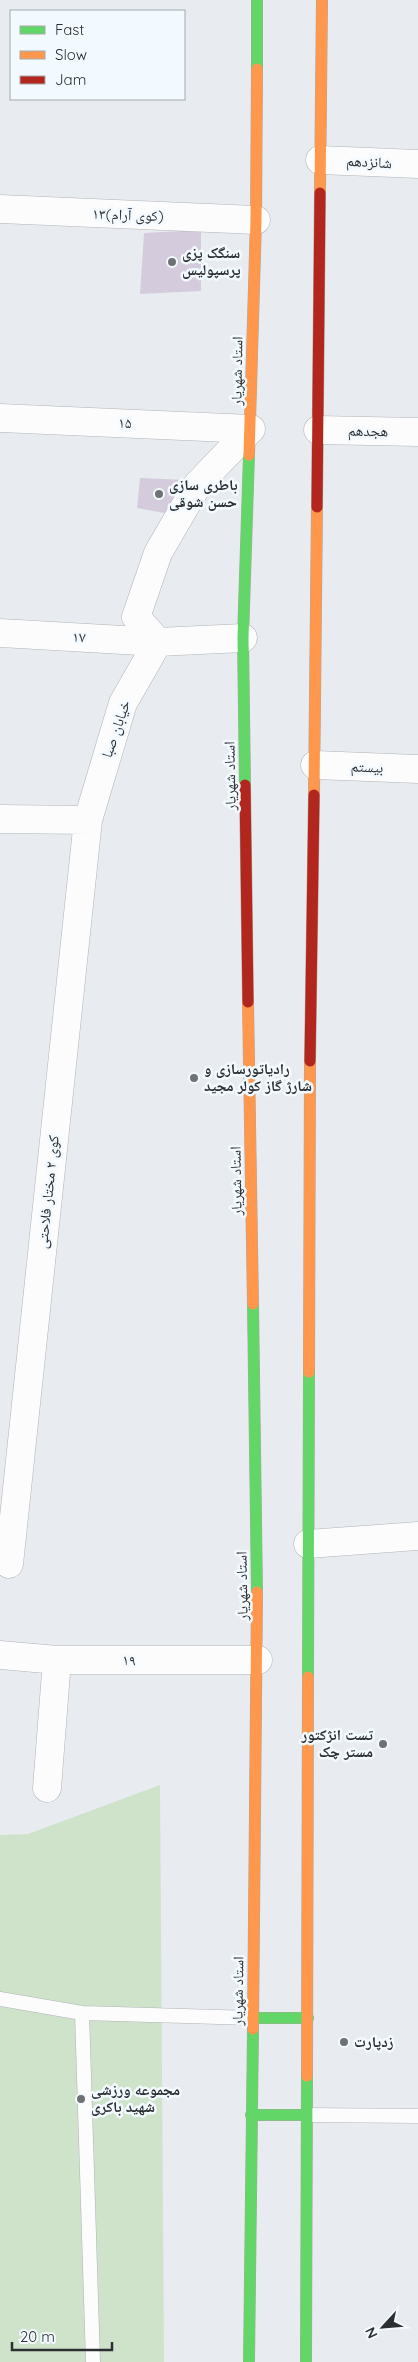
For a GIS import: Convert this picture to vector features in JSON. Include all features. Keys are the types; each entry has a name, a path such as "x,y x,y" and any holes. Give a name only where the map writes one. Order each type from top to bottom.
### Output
{"main road":[{"name":"استاد شهریار","path":"249,2362 258,1660 243,638 256,220 257,0"},
{"path":"306,2362 311,894 315,765 322,0"},
{"path":"253,2018 308,2018"},
{"path":"251,2115 307,2115"}],"street":[{"name":"شانزدهم","path":"320,160 418,164"},
{"name":"۱۳(کوی آرام)","path":"0,210 256,220"},
{"name":"۱۵","path":"0,418 251,429"},
{"path":"243,638 158,642 136,617 158,553 198,484 251,429"},
{"name":"هجدهم","path":"318,430 418,432"},
{"name":"۱۷","path":"0,633 158,642"},
{"name":"خیابان صبا","path":"88,820 123,704 158,642"},
{"name":"بیستم","path":"315,765 418,769"},
{"path":"0,819 88,820"},
{"name":"کوی ۲ مختار فلاحتی","path":"9,1564 10,1462 88,820"},
{"path":"308,1544 418,1536"},
{"name":"۱۹","path":"0,1655 57,1660 258,1660"},
{"path":"47,1788 57,1660"}],"lane":[{"path":"0,1999 82,2013 253,2018"},
{"path":"82,2013 92,2362"},
{"path":"307,2115 418,2116"}],"green space":[{"name":"مجموعه ورزشی شهید باکری","path":"160,1785 164,2362 0,2362 0,1835 28,1834"}],"building":[{"name":"سنگک پزی پرسپولیس","path":"201,230 201,291 140,294 144,233"},
{"name":"باطری سازی حسن شوقی","path":"140,478 186,480 170,514 137,508"}],"traffic: fast":[{"path":"257,0 257,69"},
{"path":"245,785 243,638 249,455"},
{"path":"253,1304 257,1592"},
{"path":"308,1677 309,1372"},
{"path":"253,2018 308,2018"},
{"path":"249,2362 253,2029"},
{"path":"306,2362 307,2076"},
{"path":"251,2115 307,2115"}],"traffic: slow":[{"path":"320,193 322,0"},
{"path":"249,455 256,220 257,69"},
{"path":"314,795 317,507"},
{"path":"248,1002 253,1304"},
{"path":"309,1372 310,1061"},
{"path":"253,2029 257,1592"},
{"path":"307,2076 308,1677"}],"traffic: jam":[{"path":"317,507 320,193"},
{"path":"245,785 248,1002"},
{"path":"310,1061 314,795"}],"place":[{"name":"سنگک پزی پرسپولیس","path":"172,262"},
{"name":"باطری سازی حسن شوقی","path":"159,494"},
{"name":"رادیاتورسازی و شارژ گاز کولر مجید","path":"194,1078"},
{"name":"تست انژکتور مستر چک","path":"383,1744"},
{"name":"زدپارت","path":"344,2042"},
{"name":"مجموعه ورزشی شهید باکری","path":"81,2099"}]}
